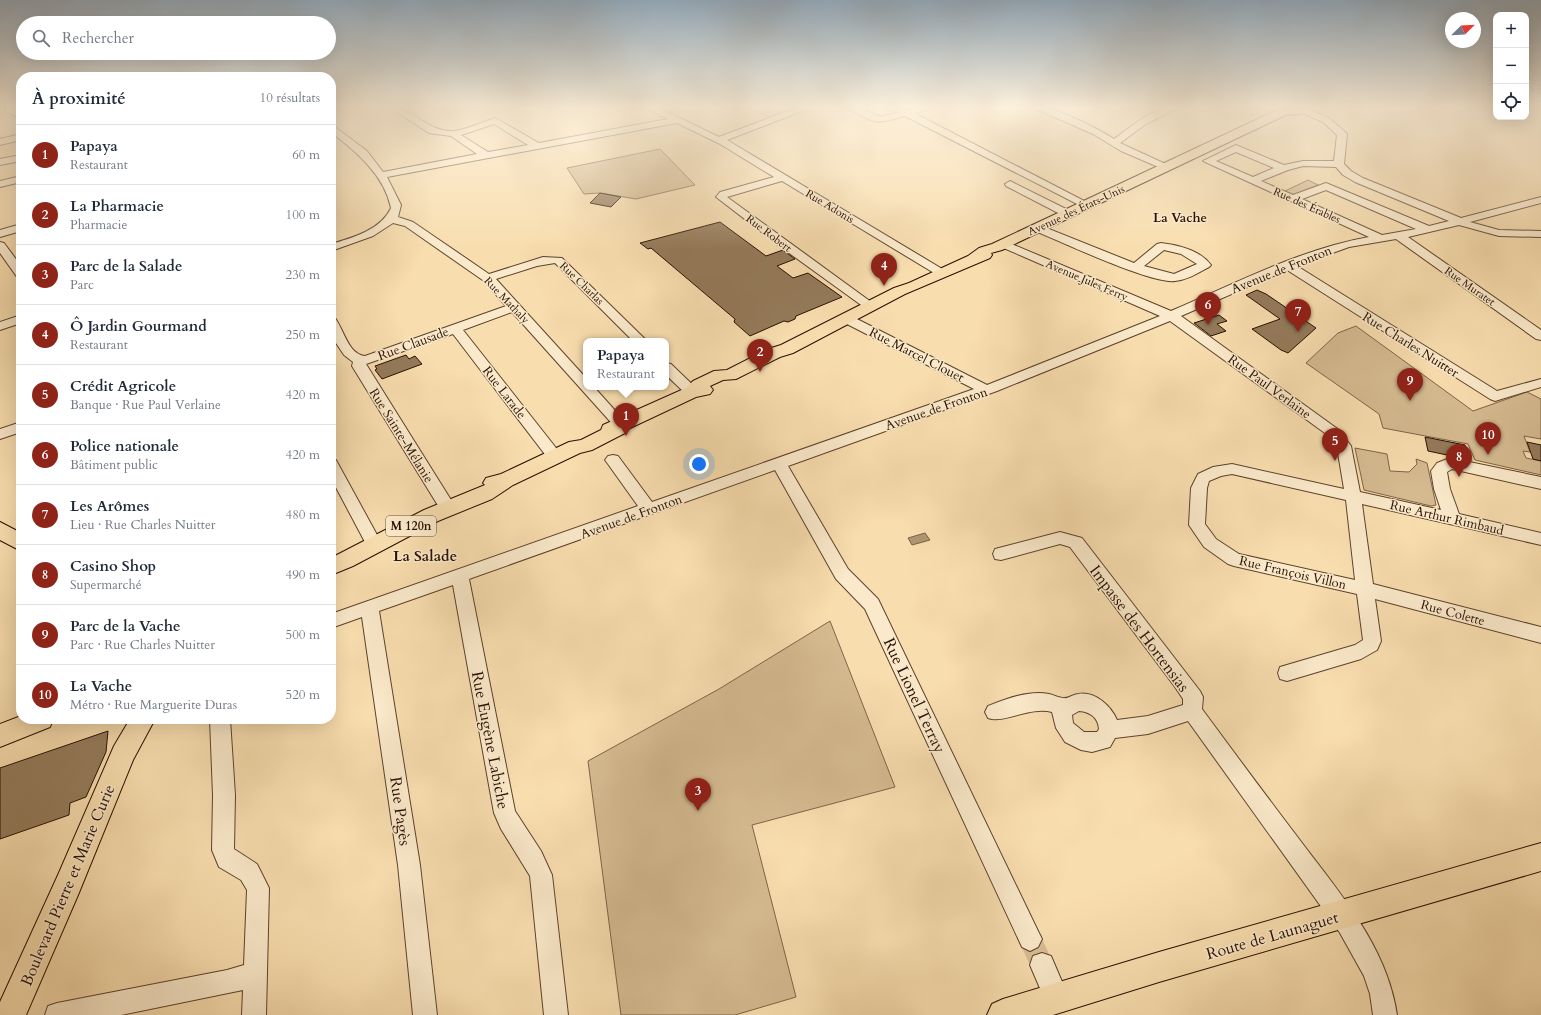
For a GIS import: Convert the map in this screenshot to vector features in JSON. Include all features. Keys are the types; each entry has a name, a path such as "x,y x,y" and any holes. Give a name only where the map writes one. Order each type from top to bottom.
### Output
{"main road":[{"name":"Avenue des États-Unis","path":"336,565 362,552 374,544 448,508 478,497 498,487 506,480 576,447 591,443 619,429 621,426 692,392 705,390 726,380 730,375 774,353 787,349 806,338 879,303 897,298 911,291 913,287 973,259 994,251 1000,246 1192,154"},
{"path":"0,530 16,540"},
{"name":"Avenue des États-Unis","path":"336,558 359,547 374,544"},
{"path":"0,723 16,717"},
{"path":"0,736 29,724"},
{"name":"Boulevard Pierre et Marie Curie","path":"123,754 129,724"},
{"name":"Boulevard Pierre et Marie Curie","path":"10,1015 123,754 140,724"},
{"name":"Route de Launaguet","path":"1003,1015 1056,998 1541,857"}],"street":[{"path":"336,246 372,232 393,218 396,208 395,202 381,175 365,154"},
{"path":"381,175 489,154"},
{"name":"Rue Adonis","path":"743,154 943,273"},
{"path":"988,154 1087,205"},
{"path":"1139,154 1167,167"},
{"name":"Rue des Érables","path":"1222,154 1208,161 1383,239"},
{"name":"Rue des Érables","path":"1251,154 1282,168"},
{"path":"1339,164 1340,154"},
{"path":"0,162 16,159"},
{"path":"1252,180 1293,164 1313,161 1339,164 1347,173 1359,180 1461,222 1491,232 1506,234 1541,234"},
{"name":"Rue Robert","path":"782,178 724,194 721,197 789,248 879,303"},
{"path":"0,184 16,180"},
{"path":"1010,184 1068,214"},
{"path":"1292,199 1323,186 1334,189 1428,230"},
{"name":"Avenue de Fronton","path":"336,619 986,390 1171,316 1310,256 1347,244 1383,239 1428,230 1541,200"},
{"name":"Rue Mathaly","path":"393,218 409,224 488,278 583,384"},
{"path":"1039,228 1136,267 1165,278 1175,278 1205,265 1200,259 1171,246 1161,246 1136,267"},
{"path":"0,234 16,229"},
{"name":"Rue Muratet","path":"1399,236 1541,336"},
{"path":"0,245 16,267"},
{"name":"Avenue Jules Ferry","path":"1000,246 1171,316"},
{"name":"Rue Charlas","path":"488,278 532,264 554,259 558,260 637,338"},
{"name":"Rue Charles Nuitter","path":"1287,265 1495,396 1541,383"},
{"name":"Rue Clausade","path":"336,329 353,358 360,361 515,307"},
{"name":"Rue Paul Verlaine","path":"1171,316 1334,433 1344,446 1353,496 1372,636 1370,645 1361,650 1287,673"},
{"name":"Rue Marcel Clouet","path":"847,319 986,390"},
{"path":"0,326 16,321"},
{"name":"Rue Larade","path":"455,328 555,457"},
{"name":"Rue Sainte-Mélanie","path":"360,361 359,366 448,508"},
{"path":"669,369 692,392"},
{"name":"Rue Mathaly","path":"589,390 621,426"},
{"path":"0,434 16,429"},
{"path":"614,460 649,509"},
{"path":"1452,518 1442,488 1439,471 1442,467 1450,463 1541,483"},
{"name":"Rue Lionel Terray","path":"779,464 842,574 872,604 1030,939"},
{"name":"Rue François Villon","path":"1353,496 1232,469 1218,471 1203,478 1200,488 1197,525 1210,543 1234,559 1365,589"},
{"path":"336,473 374,544"},
{"name":"Rue Arthur Rimbaud","path":"1353,496 1541,539"},
{"name":"Impasse des Hortensias","path":"1001,554 1060,538 1076,542 1193,697 1192,711 1352,931 1374,972 1381,994 1385,1015"},
{"name":"Rue Eugène Labiche","path":"460,576 504,813 509,823 534,858 541,875 556,1015"},
{"name":"Rue Colette","path":"1365,589 1541,635"},
{"name":"Rue Pagès","path":"370,608 409,865 425,1015"},
{"path":"995,712 1027,702 1058,704 1064,709"},
{"path":"1079,702 1098,708 1107,719 1109,730 1103,740 1098,742 1084,742 1077,739 1065,728 1062,722 1064,709 1068,705 1079,702"},
{"path":"1109,730 1148,725 1192,711"},
{"path":"220,724 224,795 224,850 227,859 250,872 258,888 254,974 254,1015"},
{"path":"1042,965 1056,998"},
{"path":"57,1015 227,982 254,974"}],"shaded area":[{"path":"634,154 665,154 695,185 636,199 600,193 584,194 567,168"},
{"path":"1308,180 1318,185 1292,196 1283,192"},
{"path":"1356,326 1473,411 1527,392 1541,399 1541,439 1524,436 1530,452 1523,451 1526,458 1541,461 1541,475 1475,460 1468,444 1383,428 1379,414 1306,363 1338,333"},
{"path":"1355,448 1387,454 1390,471 1409,472 1417,464 1416,459 1427,463 1436,505 1431,506 1364,490"},
{"path":"925,533 930,540 912,545 908,538"},
{"path":"830,621 895,787 752,825 796,997 735,1015 621,1015 588,761 719,689"}],"building":[{"path":"600,193 621,197 611,207 590,203"},
{"path":"720,222 766,256 783,250 795,259 777,266 793,278 808,273 842,297 796,316 795,319 788,322 784,321 750,336 734,322 735,319 651,248 648,249 640,243"},
{"path":"1257,290 1266,294 1316,328 1288,353 1281,350 1252,329 1280,319 1246,295"},
{"path":"1219,315 1227,321 1217,324 1226,331 1211,336 1194,323"},
{"path":"406,355 409,359 415,356 422,364 382,379 375,370 377,369 375,366"},
{"path":"1425,437 1465,445 1471,460 1428,451"},
{"path":"1527,442 1541,445 1541,461 1533,459"},
{"path":"108,731 106,752 86,797 70,803 69,815 0,839 0,768"}],"tunnel":[{"path":"1030,939 1042,965"}],"place":[{"name":"Ô Jardin Gourmand","path":"884,286"},
{"name":"Police nationale","path":"1208,325"},
{"name":"Les Arômes","path":"1298,332"},
{"name":"La Pharmacie","path":"760,372"},
{"name":"Parc de la Vache","path":"1410,401"},
{"name":"Papaya","path":"626,436"},
{"name":"La Vache","path":"1488,455"},
{"name":"Crédit Agricole","path":"1335,461"},
{"name":"Casino Shop","path":"1459,477"},
{"name":"Parc de la Salade","path":"698,811"}],"district":[{"name":"La Vache","path":"1180,217"},
{"name":"La Salade","path":"425,556"}]}
